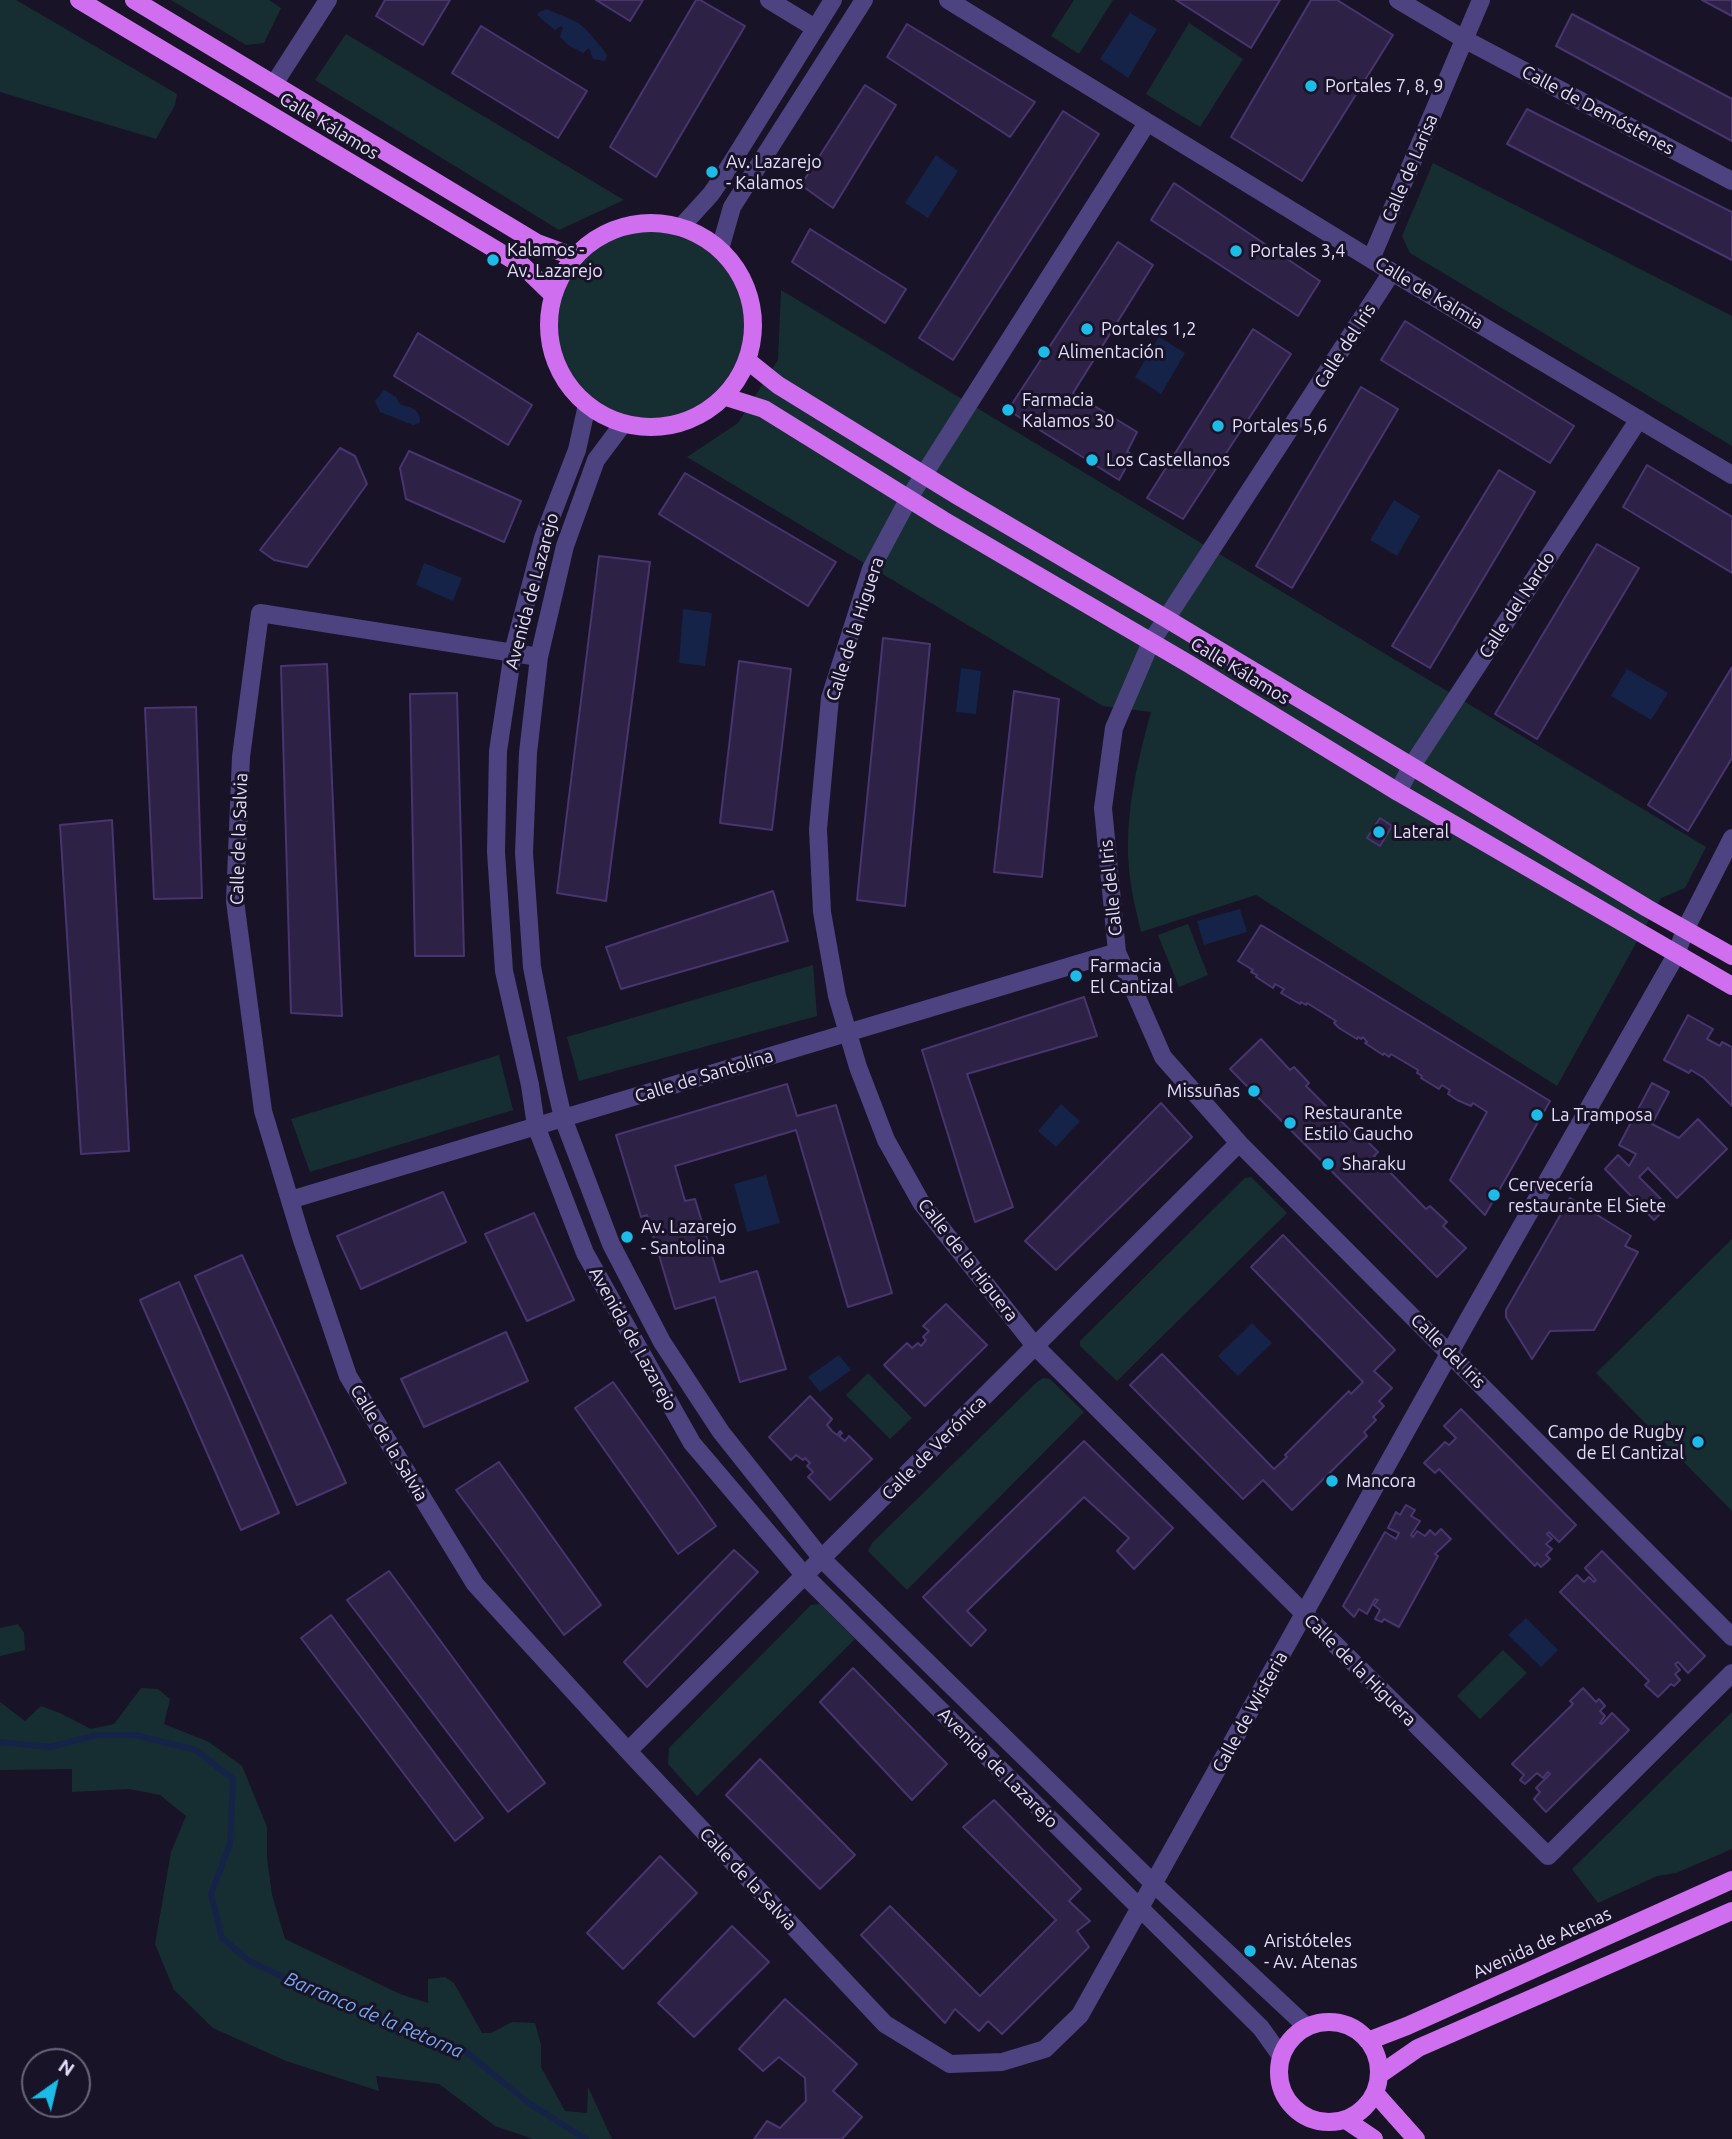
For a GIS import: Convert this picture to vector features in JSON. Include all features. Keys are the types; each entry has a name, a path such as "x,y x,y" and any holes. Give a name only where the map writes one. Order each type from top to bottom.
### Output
{"main road":[{"name":"Calle Kálamos","path":"79,0 523,266 553,295"},
{"name":"Calle Kálamos","path":"134,0 537,243 575,257"},
{"path":"658,223 681,227 702,236 720,249 736,267 748,289 754,313 754,337 748,361 739,380 726,397 704,414 678,425 650,428 623,424 587,405 570,388 557,367 550,344 549,319 553,295 562,275 575,257 602,236 635,224 658,223"},
{"name":"Calle Kálamos","path":"748,361 778,385 924,474 1732,956"},
{"name":"Calle Kálamos","path":"726,397 764,409 1398,792 1732,986"},
{"name":"Avenida de Atenas","path":"1368,2041 1732,1880"},
{"path":"1379,2074 1418,2048 1732,1911"},
{"path":"1323,2022 1340,2023 1356,2029 1368,2041 1377,2057 1379,2074 1375,2093 1363,2109 1346,2120 1324,2122 1300,2113 1288,2102 1281,2088 1279,2072 1281,2056 1296,2034 1323,2022"},
{"path":"1375,2093 1416,2139"},
{"path":"1346,2120 1374,2139"}],"street":[{"path":"274,84 328,0"},
{"path":"769,0 815,28"},
{"path":"681,227 711,194 833,0"},
{"path":"720,249 732,207 864,0"},
{"name":"Calle de Kalmia","path":"948,0 1392,272 1732,475"},
{"name":"Calle de Demóstenes","path":"1398,0 1464,39 1732,181"},
{"name":"Calle de Larisa","path":"1371,259 1481,0"},
{"name":"Calle de la Higuera","path":"1147,123 909,498 871,569 830,698 818,829 822,912 836,996 886,1140 922,1204 1035,1346 1548,1856 1732,1673"},
{"name":"Calle del Iris","path":"1392,272 1151,642 1114,728 1103,808 1117,952 1163,1058 1239,1143 1732,1637"},
{"name":"Avenida de Lazarejo","path":"587,405 577,450 543,538 513,652 498,751 496,852 504,971 530,1085 536,1126 585,1253 692,1443 805,1576 1261,2028 1281,2056"},
{"name":"Calle del Nardo","path":"1398,792 1639,419"},
{"name":"Avenida de Lazarejo","path":"623,424 596,460 565,547 539,657 528,753 524,853 532,967 563,1118 611,1244 662,1342 721,1432 822,1559 1154,1884 1307,2027"},
{"name":"Calle de la Salvia","path":"539,657 260,613 241,757 234,901 264,1111 290,1200 348,1376 475,1584 885,2024 950,2064 1002,2062 1045,2049 1080,2015 1154,1884"},
{"name":"Calle de Wisteria","path":"1154,1884 1676,955 1685,930 1732,838"},
{"name":"Calle de Santolina","path":"290,1200 1117,952"},
{"name":"Calle de Verónica","path":"628,1751 1239,1143"}],"green space":[{"path":"0,0 16,0 177,94 175,105 156,139 0,92"},
{"path":"171,0 269,0 281,8 264,43 246,45"},
{"path":"1074,0 1113,0 1079,54 1051,36"},
{"path":"1189,23 1243,59 1200,127 1146,94"},
{"path":"346,34 624,200 559,230 315,80"},
{"path":"1433,163 1732,316 1732,446 1410,253 1402,236"},
{"path":"651,232 687,239 717,259 737,289 744,325 737,361 717,391 687,411 651,418 615,411 585,391 565,361 558,325 565,289 585,259 615,239"},
{"path":"781,290 1706,847 1685,888 1661,898 1557,1086 1256,895 1141,932 1131,885 1128,836 1136,774 1151,712 1103,706 687,457 738,423 778,360"},
{"path":"1188,924 1208,975 1179,987 1158,935"},
{"path":"813,965 817,1016 579,1081 567,1037"},
{"path":"499,1055 513,1110 310,1172 291,1119"},
{"path":"1251,1177 1287,1213 1117,1381 1080,1346 1080,1341 1245,1178"},
{"name":"Campo de Rugby de El Cantizal","path":"1732,1239 1732,1511 1596,1373"},
{"path":"868,1373 912,1418 890,1439 846,1395"},
{"path":"1043,1378 1050,1379 1084,1412 907,1590 868,1551 872,1543"},
{"path":"820,1604 855,1639 697,1796 668,1764 669,1748 811,1605"},
{"path":"18,1624 24,1633 25,1650 0,1656 0,1628"},
{"path":"1503,1650 1527,1673 1480,1719 1457,1696"},
{"path":"141,1688 158,1689 170,1699 164,1724 209,1742 242,1766 267,1827 267,1858 272,1895 285,1939 400,1994 428,2003 428,1979 445,1977 454,1983 482,2033 491,2033 512,2022 535,2023 541,2045 541,2067 565,2111 587,2113 588,2087 612,2139 533,2139 495,2126 439,2084 376,2076 379,2091 286,2061 213,2028 174,1990 155,1944 171,1852 186,1816 160,1795 129,1789 72,1792 72,1769 0,1770 0,1702 25,1721 41,1706 91,1729 114,1724"},
{"path":"1732,1712 1732,1849 1676,1873 1657,1876 1598,1903 1572,1869"}],"water":[{"path":"546,9 584,28 607,55 605,61 593,59 589,48 583,53 568,45 560,37 563,28 561,26 555,30 537,15"},
{"path":"1130,13 1157,29 1128,78 1100,59"},
{"path":"936,155 958,171 928,218 905,203"},
{"path":"1159,337 1185,353 1161,394 1135,377"},
{"path":"384,390 396,397 400,404 417,412 420,423 413,425 380,412 375,401"},
{"path":"1394,500 1420,516 1397,556 1370,540"},
{"path":"424,563 462,578 453,601 416,585"},
{"path":"683,609 712,613 705,666 679,663"},
{"path":"961,668 981,671 976,714 956,712"},
{"path":"1627,669 1668,693 1651,720 1611,696"},
{"path":"1240,909 1247,932 1204,945 1197,921"},
{"path":"1061,1104 1080,1121 1056,1147 1038,1131"},
{"path":"766,1175 780,1223 747,1232 734,1184"},
{"path":"1252,1323 1272,1343 1238,1376 1218,1356"},
{"path":"839,1355 851,1370 820,1392 808,1377"},
{"path":"1526,1618 1558,1650 1541,1667 1508,1635"}],"building":[{"path":"385,0 450,0 423,45 376,16"},
{"path":"596,0 643,0 630,21"},
{"path":"696,0 745,26 656,177 610,147"},
{"path":"1176,0 1280,0 1251,48"},
{"name":"Portales 7, 8, 9","path":"1311,0 1337,0 1393,35 1302,181 1231,137"},
{"path":"1702,0 1732,0 1732,16"},
{"path":"1572,14 1732,99 1732,141 1556,46"},
{"path":"907,24 1035,102 1010,137 887,57"},
{"path":"481,26 587,91 558,138 452,73"},
{"path":"865,85 896,105 833,208 801,185"},
{"path":"1527,109 1732,212 1732,260 1507,144"},
{"path":"1063,111 1099,134 953,360 919,338"},
{"name":"Portales 3,4","path":"1174,183 1320,281 1298,316 1151,220"},
{"path":"810,229 906,289 885,323 792,262"},
{"name":"Portales 1,2","path":"1118,242 1153,265 1073,393 1137,432 1127,452 1133,455 1119,480 1008,410"},
{"path":"1405,321 1574,426 1550,463 1381,360"},
{"name":"Portales 5,6","path":"1253,329 1291,354 1183,519 1147,498"},
{"path":"418,333 532,405 508,445 394,376"},
{"path":"1361,387 1398,409 1292,588 1256,566"},
{"path":"340,448 355,456 367,484 307,567 274,560 260,550"},
{"path":"409,451 521,501 504,542 406,499 400,468"},
{"path":"1647,465 1732,517 1732,573 1623,507"},
{"path":"1499,470 1535,492 1430,668 1392,646"},
{"path":"685,473 836,562 808,606 659,514"},
{"path":"1597,544 1639,568 1537,739 1495,714"},
{"path":"599,556 650,562 606,901 557,893"},
{"path":"883,638 930,644 905,906 857,900"},
{"path":"739,661 791,669 772,830 720,823"},
{"path":"327,664 342,1016 291,1013 281,666"},
{"path":"1732,667 1732,758 1688,831 1648,805"},
{"path":"1014,691 1059,699 1042,877 994,872"},
{"path":"457,693 464,956 415,956 410,694"},
{"path":"196,707 202,898 154,899 145,708"},
{"name":"Lateral","path":"1380,818 1392,826 1380,846 1367,838"},
{"path":"112,820 129,1151 81,1154 60,825"},
{"path":"773,891 788,941 621,989 606,947"},
{"path":"1261,925 1550,1101 1485,1215 1450,1180 1487,1112 1473,1103 1471,1106 1457,1100 1448,1094 1450,1090 1442,1085 1439,1089 1421,1078 1418,1070 1391,1054 1389,1057 1384,1053 1383,1055 1365,1043 1367,1042 1363,1037 1357,1039 1339,1028 1334,1023 1336,1021 1307,1003 1300,1004 1281,993 1284,989 1275,984 1273,988 1256,977 1257,975 1251,972 1253,970 1238,961"},
{"path":"1084,997 1097,1036 967,1074 1013,1207 975,1222 922,1050"},
{"path":"1688,1015 1713,1029 1707,1039 1720,1046 1722,1042 1732,1047 1732,1106 1704,1078 1664,1060"},
{"path":"1261,1039 1290,1070 1294,1067 1309,1083 1306,1086 1354,1131 1356,1137 1362,1136 1378,1152 1374,1156 1426,1209 1430,1206 1447,1222 1443,1226 1466,1248 1437,1277 1230,1069"},
{"path":"1652,1083 1669,1092 1652,1124 1679,1138 1698,1119 1727,1149 1677,1198 1648,1168 1639,1177 1668,1206 1654,1220 1605,1169 1618,1155 1629,1166 1636,1154 1619,1145"},
{"path":"787,1084 797,1116 836,1105 892,1293 848,1307 796,1130 675,1166 685,1201 695,1199 720,1282 757,1271 786,1369 740,1382 715,1297 675,1309 647,1215 641,1217 616,1135"},
{"path":"1161,1103 1192,1137 1056,1270 1025,1241"},
{"path":"443,1192 466,1242 361,1289 337,1236"},
{"path":"1570,1198 1631,1236 1625,1246 1638,1252 1594,1330 1550,1331 1532,1359 1506,1317 1506,1310"},
{"path":"534,1213 574,1300 527,1321 485,1234"},
{"path":"1283,1235 1395,1350 1374,1371 1392,1388 1379,1401 1384,1406 1373,1417 1376,1420 1364,1432 1367,1436 1292,1510 1263,1480 1243,1499 1130,1385 1162,1354 1274,1469 1287,1457 1285,1455 1349,1391 1351,1394 1363,1382 1251,1267"},
{"path":"242,1255 346,1483 297,1505 195,1276"},
{"path":"179,1282 279,1513 241,1530 140,1300"},
{"path":"946,1304 987,1345 925,1406 884,1365 907,1343 912,1348 918,1343 921,1346 926,1340 923,1337 929,1331 923,1326"},
{"path":"506,1332 528,1381 424,1427 401,1379"},
{"path":"613,1382 716,1526 678,1554 575,1408"},
{"path":"810,1396 832,1419 827,1425 832,1431 837,1435 840,1431 842,1433 839,1436 845,1441 849,1436 872,1459 830,1500 808,1477 813,1472 807,1466 810,1463 796,1455 791,1460 769,1437"},
{"path":"1461,1409 1576,1525 1559,1542 1549,1532 1547,1534 1552,1539 1546,1544 1552,1549 1546,1555 1550,1559 1541,1567 1537,1563 1535,1566 1439,1469 1435,1473 1424,1463 1445,1442 1449,1445 1456,1438 1444,1426"},
{"path":"1084,1441 1173,1528 1134,1569 1117,1551 1129,1538 1084,1497 967,1611 986,1630 971,1646 923,1597"},
{"path":"499,1462 601,1605 564,1635 456,1490"},
{"path":"1406,1505 1415,1510 1411,1516 1420,1521 1411,1535 1413,1537 1417,1531 1425,1536 1430,1530 1435,1535 1441,1529 1451,1539 1435,1554 1438,1556 1399,1627 1384,1619 1382,1622 1375,1619 1380,1610 1374,1605 1378,1600 1375,1599 1367,1614 1359,1609 1354,1617 1343,1606 1385,1532 1396,1539 1399,1533 1388,1528 1396,1512 1400,1515"},
{"path":"734,1550 758,1572 647,1687 624,1662"},
{"path":"1602,1551 1705,1656 1688,1673 1678,1662 1675,1664 1680,1670 1675,1674 1680,1680 1674,1686 1671,1684 1658,1697 1645,1685 1649,1681 1560,1592 1577,1575 1584,1582 1589,1577 1594,1582 1596,1580 1585,1568"},
{"path":"389,1571 545,1783 508,1812 347,1600"},
{"path":"331,1615 483,1818 455,1841 301,1638"},
{"path":"853,1668 947,1764 912,1800 820,1702"},
{"path":"1583,1688 1596,1702 1599,1699 1605,1706 1600,1711 1605,1716 1600,1723 1612,1713 1629,1730 1546,1812 1534,1799 1540,1792 1536,1788 1550,1774 1548,1772 1543,1778 1537,1773 1525,1784 1520,1780 1524,1775 1512,1764 1573,1704 1570,1701"},
{"path":"760,1759 855,1855 820,1889 726,1795"},
{"path":"994,1800 1081,1889 1069,1901 1090,1921 1077,1931 1089,1947 1002,2034 988,2021 979,2031 955,2009 945,2023 861,1935 890,1906 980,1996 1056,1920 963,1827"},
{"path":"660,1856 697,1893 623,1969 587,1933"},
{"path":"732,1926 769,1962 694,2037 658,2003"},
{"path":"785,1999 857,2064 833,2091 862,2117 842,2139 754,2139 767,2121 780,2128 806,2101 805,2078 779,2057 763,2071 739,2049"}],"waterway":[{"name":"Barranco de la Retorna","path":"0,1742 50,1747 97,1735 135,1735 196,1750 233,1779 230,1844 211,1894 222,1938 249,1961 390,2026 465,2051 530,2104 586,2139"}],"place":[{"name":"Portales 7, 8, 9","path":"1311,86"},
{"name":"Av. Lazarejo - Kalamos","path":"712,172"},
{"name":"Portales 3,4","path":"1236,251"},
{"name":"Kalamos - Av. Lazarejo","path":"493,260"},
{"name":"Portales 1,2","path":"1087,329"},
{"name":"Alimentación","path":"1044,352"},
{"name":"Farmacia Kalamos 30","path":"1008,410"},
{"name":"Portales 5,6","path":"1218,426"},
{"name":"Los Castellanos","path":"1092,460"},
{"name":"Lateral","path":"1379,832"},
{"name":"Farmacia El Cantizal","path":"1076,976"},
{"name":"Missuñas","path":"1254,1091"},
{"name":"La Tramposa","path":"1537,1115"},
{"name":"Restaurante Estilo Gaucho","path":"1290,1123"},
{"name":"Sharaku","path":"1328,1164"},
{"name":"Cervecería restaurante El Siete","path":"1494,1195"},
{"name":"Av. Lazarejo - Santolina","path":"627,1237"},
{"name":"Campo de Rugby de El Cantizal","path":"1698,1442"},
{"name":"Mancora","path":"1332,1481"},
{"name":"Aristóteles - Av. Atenas","path":"1250,1951"}]}
